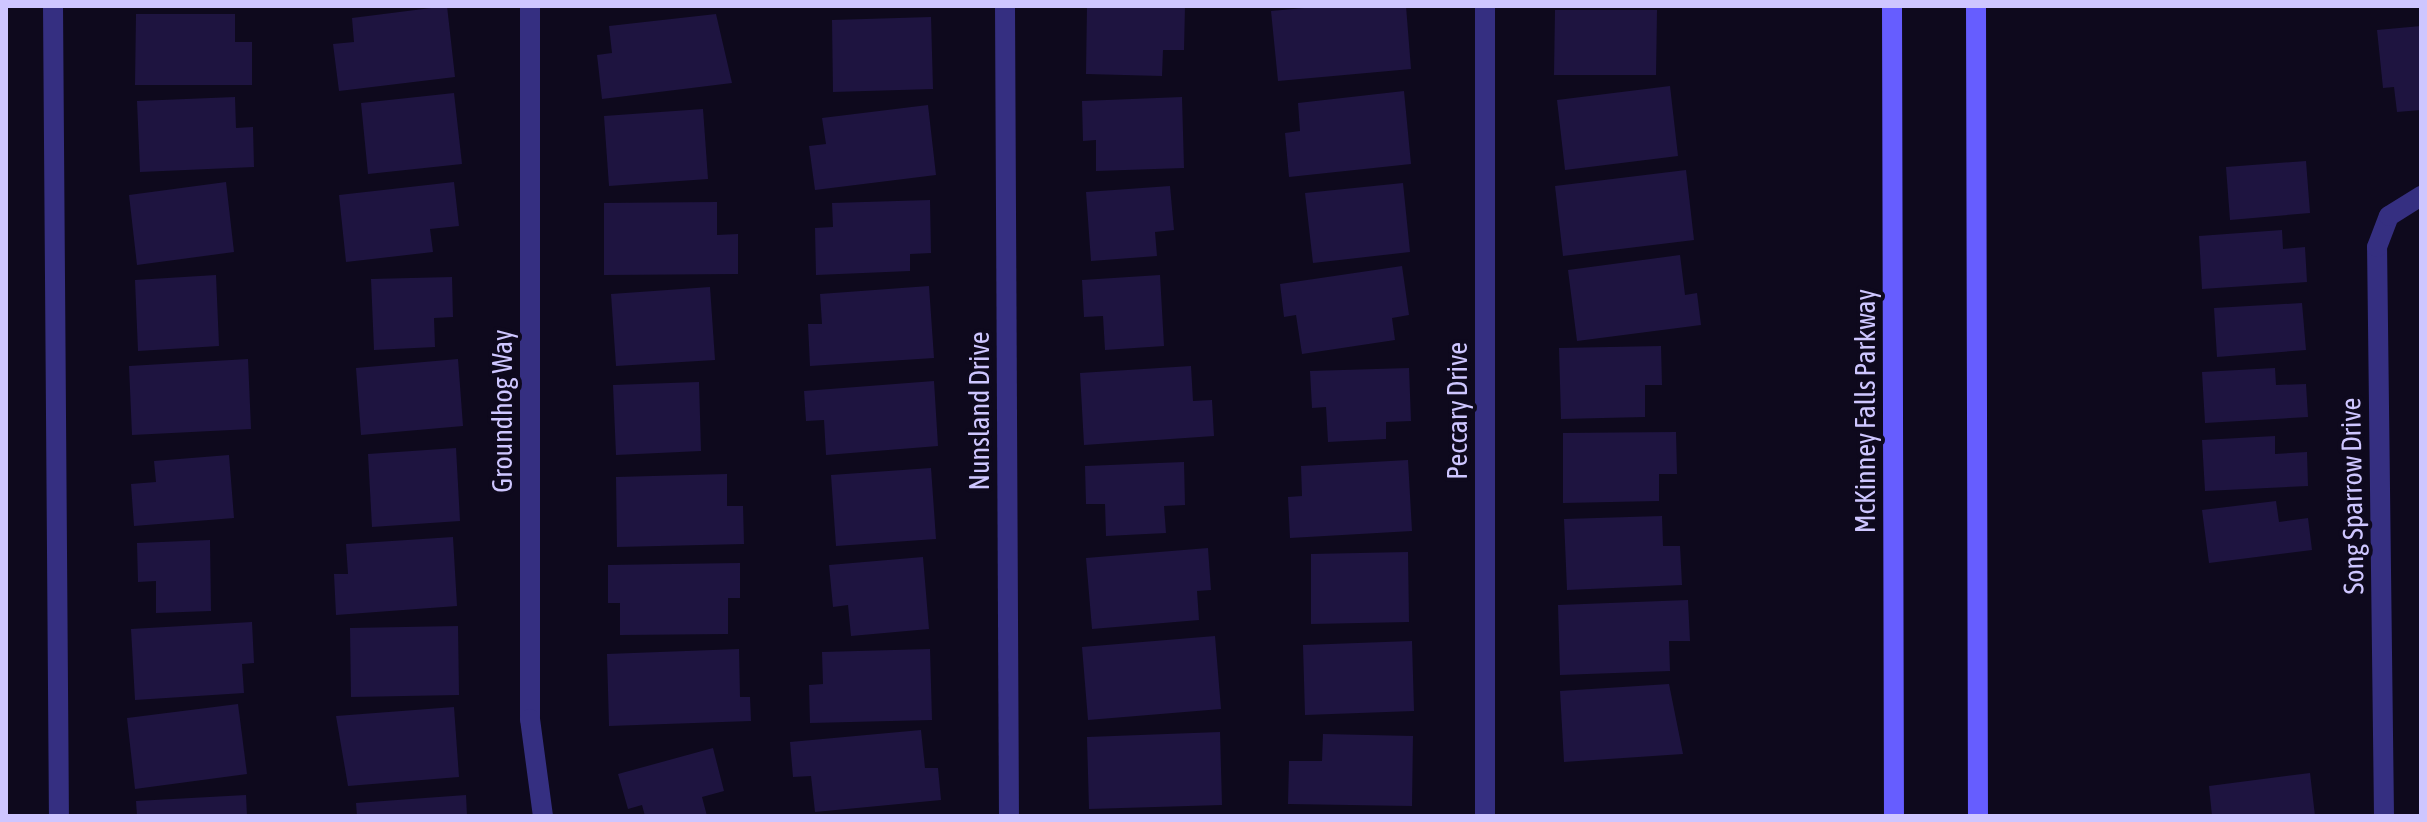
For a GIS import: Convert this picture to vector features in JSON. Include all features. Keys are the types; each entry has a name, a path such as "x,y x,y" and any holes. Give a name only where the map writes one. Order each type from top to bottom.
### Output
{"main road":[{"name":"McKinney Falls Parkway","path":"1892,6 1894,816"},
{"path":"1976,6 1978,816"}],"street":[{"path":"53,6 59,816"},
{"name":"Groundhog Way","path":"530,6 530,719 543,816"},
{"name":"Nunsland Drive","path":"1005,6 1009,816"},
{"name":"Peccary Drive","path":"1485,6 1485,816"},
{"name":"Song Sparrow Drive","path":"2384,816 2377,247 2389,216 2421,196"}],"building":[{"path":"447,6 455,77 339,91 333,44 354,42 352,18"},
{"path":"1087,6 1185,6 1184,50 1163,50 1162,76 1086,74"},
{"path":"1326,6 1406,6 1411,69 1278,81 1271,11"},
{"path":"1555,10 1657,10 1656,75 1554,75"},
{"path":"136,14 235,14 235,42 252,42 252,85 135,85"},
{"path":"716,14 732,83 602,99 597,55 612,53 609,26"},
{"path":"931,17 933,89 833,92 832,20"},
{"path":"2421,26 2421,110 2397,112 2394,87 2383,88 2377,30"},
{"path":"1670,86 1678,156 1565,170 1557,100"},
{"path":"1404,91 1411,164 1289,177 1285,133 1300,131 1298,103"},
{"path":"454,93 462,164 368,174 361,103"},
{"path":"235,97 236,128 253,127 254,167 140,172 137,101"},
{"path":"1182,97 1184,168 1096,171 1096,140 1083,141 1082,101"},
{"path":"928,105 936,175 815,190 809,146 826,144 822,118"},
{"path":"703,109 708,179 609,186 604,116"},
{"path":"2306,161 2310,213 2230,220 2226,167"},
{"path":"1686,170 1694,240 1563,256 1555,186"},
{"path":"226,182 234,252 137,265 129,195"},
{"path":"454,182 459,226 430,229 433,252 346,262 339,195"},
{"path":"1403,183 1410,252 1313,263 1305,193"},
{"path":"1170,186 1174,230 1155,232 1157,256 1091,261 1086,192"},
{"path":"930,200 931,253 910,254 910,271 816,275 815,228 833,227 832,203"},
{"path":"717,202 717,235 738,234 738,274 604,275 604,203"},
{"path":"2282,230 2283,249 2305,247 2307,282 2202,289 2199,236"},
{"path":"1680,255 1685,295 1697,293 1701,325 1577,341 1568,270"},
{"path":"1402,266 1409,315 1392,318 1395,340 1302,354 1296,315 1284,317 1280,284"},
{"path":"216,275 219,346 138,351 135,280"},
{"path":"1160,275 1164,346 1105,350 1103,316 1084,317 1082,280"},
{"path":"452,277 453,317 434,318 435,347 374,350 371,279"},
{"path":"929,286 934,358 810,366 808,324 822,324 820,294"},
{"path":"710,287 715,360 616,366 611,294"},
{"path":"2302,303 2306,350 2217,357 2214,308"},
{"path":"1661,346 1662,385 1645,385 1645,417 1561,419 1559,348"},
{"path":"248,359 251,429 132,435 129,366"},
{"path":"458,359 463,426 361,435 356,368"},
{"path":"1191,366 1193,401 1212,400 1214,436 1084,445 1080,373"},
{"path":"1409,368 1411,421 1386,422 1386,439 1328,442 1326,407 1312,408 1310,371"},
{"path":"2275,368 2276,385 2306,384 2308,417 2205,423 2202,372"},
{"path":"934,381 938,446 826,455 824,420 806,421 804,391"},
{"path":"699,382 701,451 616,455 613,385"},
{"path":"1676,432 1677,474 1659,474 1659,501 1563,503 1563,433"},
{"path":"2275,436 2275,454 2307,452 2308,486 2205,491 2202,440"},
{"path":"456,448 460,521 372,527 368,454"},
{"path":"229,455 234,518 134,526 131,484 156,482 154,461"},
{"path":"1408,460 1412,531 1290,538 1288,497 1302,496 1301,466"},
{"path":"1184,462 1185,505 1164,506 1166,533 1106,536 1105,504 1086,504 1085,466"},
{"path":"931,468 936,539 836,546 831,475"},
{"path":"727,474 727,506 743,506 744,544 617,547 616,477"},
{"path":"2276,501 2279,522 2308,518 2312,550 2209,563 2202,510"},
{"path":"1662,516 1663,546 1680,546 1682,585 1567,590 1564,519"},
{"path":"453,537 457,606 336,615 334,574 348,574 346,544"},
{"path":"210,540 211,611 156,613 156,581 138,582 137,543"},
{"path":"1208,548 1211,590 1197,591 1199,620 1092,629 1086,558"},
{"path":"1408,552 1409,622 1311,624 1311,554"},
{"path":"923,557 929,629 851,636 848,605 833,607 829,565"},
{"path":"740,563 740,598 728,598 728,634 620,635 620,603 608,603 608,565"},
{"path":"1688,600 1690,641 1669,641 1670,671 1560,675 1558,605"},
{"path":"252,622 254,663 242,664 244,693 135,700 131,629"},
{"path":"458,626 459,695 351,697 350,628"},
{"path":"1215,636 1221,709 1088,720 1082,647"},
{"path":"1412,641 1414,711 1305,715 1303,645"},
{"path":"739,649 740,697 750,697 751,721 609,726 607,654"},
{"path":"930,649 932,720 810,723 809,685 823,684 822,652"},
{"path":"1669,684 1683,754 1564,762 1560,691"},
{"path":"238,704 247,774 135,789 127,718"},
{"path":"454,707 459,777 348,786 336,716"},
{"path":"921,730 925,768 938,768 941,800 815,812 811,776 793,777 790,742"},
{"path":"1220,732 1222,805 1089,809 1087,737"},
{"path":"1323,734 1413,736 1412,806 1288,804 1289,761 1322,761"},
{"path":"713,748 724,791 702,797 707,816 645,816 642,805 628,809 618,774"},
{"path":"2310,773 2315,816 2212,816 2209,786"},
{"path":"246,795 247,816 137,816 136,801"},
{"path":"466,795 467,816 357,816 356,803"}]}
